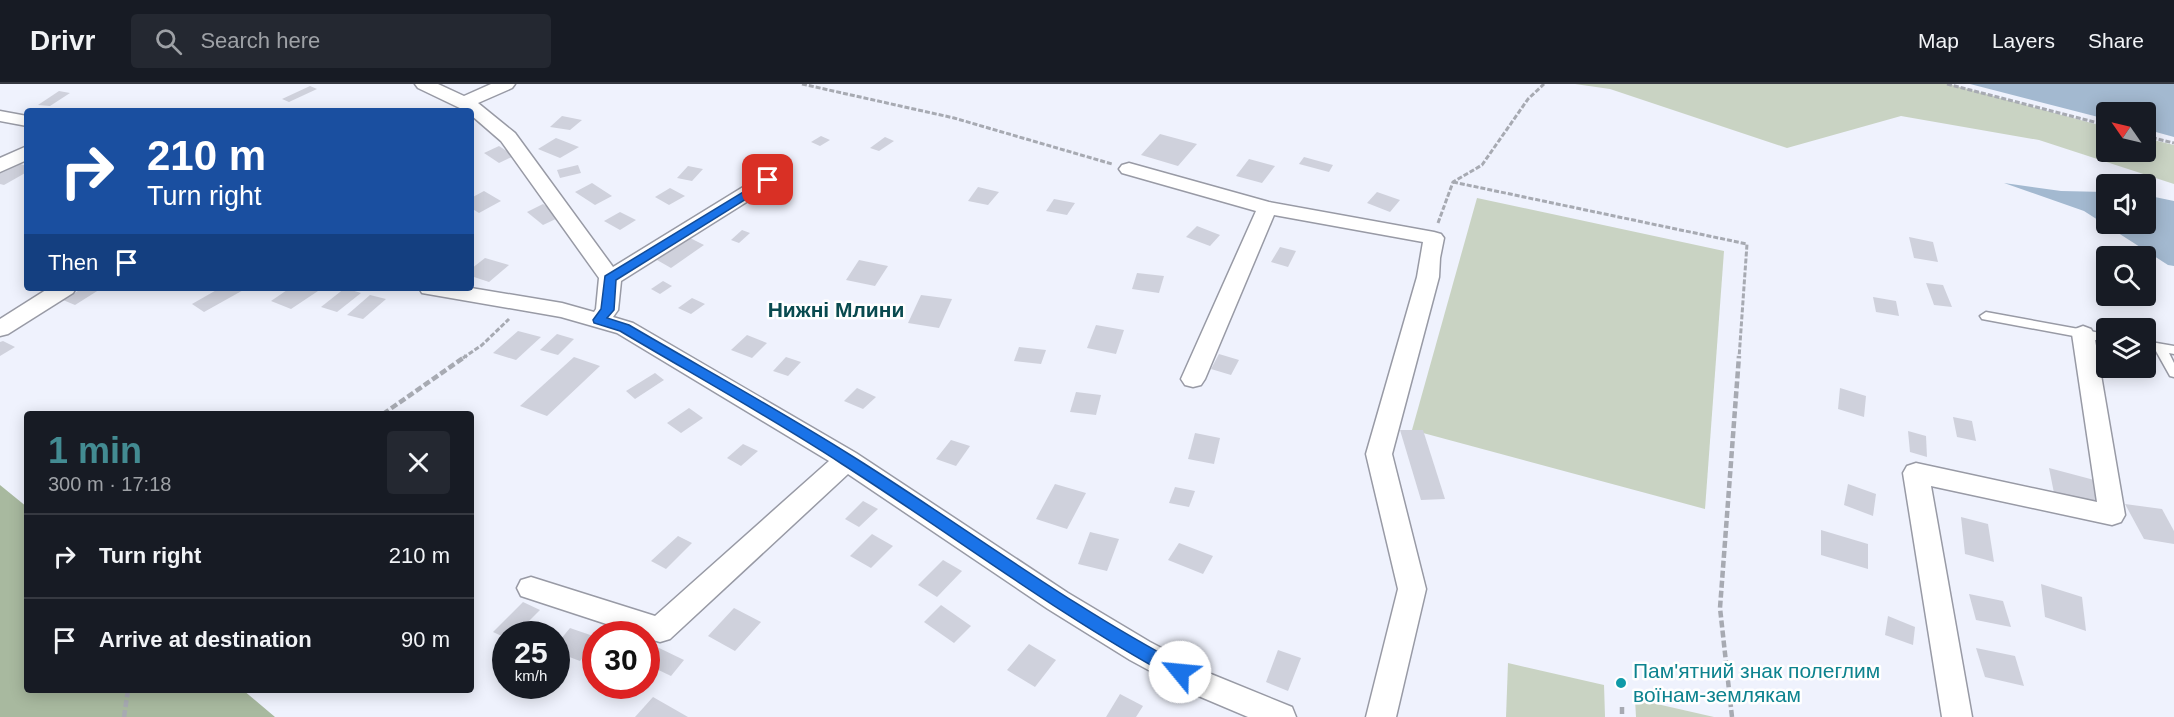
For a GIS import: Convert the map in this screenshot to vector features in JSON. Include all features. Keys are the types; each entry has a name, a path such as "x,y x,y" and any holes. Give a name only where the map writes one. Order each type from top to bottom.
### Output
{"street":[{"path":"424,84 474,108 508,137 610,278 607,310 599,320"},
{"path":"463,103 506,84"},
{"path":"0,116 24,120"},
{"path":"0,166 24,154"},
{"path":"1129,169 1267,208 1434,238 1429,258 1428,278 1379,454 1412,589 1381,717"},
{"path":"610,278 768,180"},
{"path":"1193,379 1267,208"},
{"path":"0,329 60,291"},
{"path":"449,291 524,303 625,328 847,460 1058,601 1140,651 1200,683 1281,717"},
{"path":"1957,717 1916,473 2112,515 2095,336"},
{"path":"531,588 660,630 847,460"}],"lane":[{"path":"1986,316 2095,336"},
{"path":"2156,347 2174,350"},
{"path":"2160,348 2174,372"}],"path":[{"path":"802,84 954,118 1129,169"},
{"path":"1434,238 1453,182 1482,165 1528,99 1544,84"},
{"path":"1947,84 2096,122"},
{"path":"2156,139 2174,143"},
{"path":"1453,182 1747,244 1720,608 1732,717"},
{"path":"387,411 482,345 524,303"},
{"path":"124,717 128,693"},
{"path":"1622,707 1622,717"}],"green space":[{"path":"1575,84 1949,84 2096,124 2096,159 2039,140 1901,116 1787,148 1610,89"},
{"path":"2156,141 2174,145 2174,184 2156,178 2156,174 2143,174 2106,162 2156,162"},
{"path":"1477,198 1724,251 1705,509 1412,430"},
{"path":"0,485 24,505 24,693 247,693 275,717 0,717"},
{"path":"1508,663 1604,685 1605,717 1506,717"},
{"path":"1635,699 1714,717 1636,717"}],"water":[{"path":"1970,84 2174,84 2174,137 2156,132 2156,102 2096,102 2096,116"},
{"path":"2004,183 2061,191 2096,192 2096,219 2084,211"},
{"path":"2156,197 2174,201 2174,266 2156,257 2156,246 2138,246 2120,234 2156,234"}],"building":[{"path":"310,86 317,89 289,102 282,99"},
{"path":"59,91 70,93 50,106 38,105"},
{"path":"562,116 582,120 570,130 550,127"},
{"path":"1160,134 1197,144 1178,166 1141,155"},
{"path":"821,136 830,140 820,146 811,142"},
{"path":"885,137 894,141 879,151 870,148"},
{"path":"556,138 579,147 560,158 538,149"},
{"path":"499,146 514,156 499,163 484,153"},
{"path":"1304,157 1333,165 1329,172 1299,164"},
{"path":"1249,159 1275,166 1262,183 1236,176"},
{"path":"17,163 24,165 24,174 4,185 0,184 0,172"},
{"path":"578,165 581,173 560,178 557,170"},
{"path":"688,166 703,169 692,181 677,178"},
{"path":"592,183 612,196 595,205 575,192"},
{"path":"978,187 999,192 988,205 968,201"},
{"path":"670,188 685,196 669,205 655,197"},
{"path":"484,191 501,201 479,213 474,210 474,196"},
{"path":"1377,192 1400,200 1390,212 1367,203"},
{"path":"1054,199 1075,203 1067,215 1046,211"},
{"path":"543,204 560,217 543,225 527,212"},
{"path":"620,212 636,220 620,230 604,221"},
{"path":"1197,226 1220,235 1210,246 1186,237"},
{"path":"742,230 750,233 739,243 731,240"},
{"path":"1909,237 1933,242 1938,262 1914,258"},
{"path":"690,238 704,245 671,268 657,260"},
{"path":"1280,247 1296,251 1288,267 1271,262"},
{"path":"485,258 509,265 489,282 474,277 474,267"},
{"path":"859,260 888,266 875,286 846,280"},
{"path":"1137,273 1164,276 1159,293 1132,289"},
{"path":"663,281 672,286 660,294 651,289"},
{"path":"1926,283 1943,285 1952,307 1934,305"},
{"path":"78,291 97,291 75,305 63,300"},
{"path":"215,291 242,291 204,312 192,304"},
{"path":"286,291 318,291 291,309 271,301"},
{"path":"341,291 361,293 337,312 321,307"},
{"path":"370,295 386,299 363,319 347,315"},
{"path":"921,295 952,299 939,328 908,323"},
{"path":"1873,297 1896,301 1899,316 1876,312"},
{"path":"692,298 705,304 691,314 678,308"},
{"path":"1096,325 1124,330 1116,354 1087,348"},
{"path":"518,331 541,337 516,360 493,353"},
{"path":"557,334 574,339 558,355 540,350"},
{"path":"747,335 767,343 752,358 731,350"},
{"path":"3,341 15,347 0,356 0,342"},
{"path":"1019,347 1046,350 1041,364 1014,361"},
{"path":"1219,354 1239,360 1231,375 1211,369"},
{"path":"574,357 600,366 547,416 520,406"},
{"path":"786,357 801,362 788,376 773,371"},
{"path":"655,373 664,380 635,399 626,391"},
{"path":"857,388 876,397 863,409 844,401"},
{"path":"1840,388 1866,396 1864,417 1838,409"},
{"path":"1076,392 1101,395 1096,415 1070,412"},
{"path":"689,408 703,418 681,433 667,423"},
{"path":"1953,417 1972,421 1976,441 1957,437"},
{"path":"1400,430 1423,430 1445,499 1421,500"},
{"path":"1908,431 1926,436 1927,457 1910,452"},
{"path":"1195,433 1220,438 1214,464 1188,459"},
{"path":"951,440 970,446 956,466 936,459"},
{"path":"743,444 758,451 741,466 727,458"},
{"path":"2049,468 2098,481 2104,506 2054,493"},
{"path":"1055,484 1086,493 1067,529 1036,519"},
{"path":"1848,484 1876,494 1873,516 1844,505"},
{"path":"1175,487 1195,491 1189,507 1169,503"},
{"path":"863,501 878,509 859,527 845,519"},
{"path":"2125,504 2162,509 2174,531 2174,544 2144,539"},
{"path":"1961,517 1988,524 1994,562 1965,554"},
{"path":"1821,530 1868,544 1868,569 1821,555"},
{"path":"1090,532 1119,539 1107,571 1078,564"},
{"path":"872,534 893,546 871,568 850,556"},
{"path":"678,536 692,543 666,569 651,561"},
{"path":"1179,543 1213,556 1203,574 1168,560"},
{"path":"943,560 962,571 937,597 918,585"},
{"path":"2041,584 2082,597 2086,631 2045,617"},
{"path":"1969,594 2003,601 2011,627 1976,620"},
{"path":"523,602 540,610 529,621 504,621"},
{"path":"941,605 971,626 954,643 924,622"},
{"path":"734,608 761,622 735,651 708,636"},
{"path":"1888,616 1915,627 1913,645 1885,635"},
{"path":"570,628 582,632 582,658 580,661 570,657"},
{"path":"1029,644 1056,660 1035,687 1007,670"},
{"path":"660,648 684,660 671,676 660,671"},
{"path":"1976,648 2015,656 2024,686 1985,677"},
{"path":"1278,650 1301,658 1288,691 1266,682"},
{"path":"1120,694 1143,706 1136,717 1106,717"},
{"path":"651,699 656,699 688,717 635,717"}],"place":[{"name":"Пам'ятний знак полеглим воїнам-землякам","path":"1621,683"}],"district":[{"name":"Нижні Млини","path":"836,310"}],"route":[{"path":"768,180 610,278 607,310 599,320 625,328 847,460 1058,601 1140,651 1180,672"}]}
